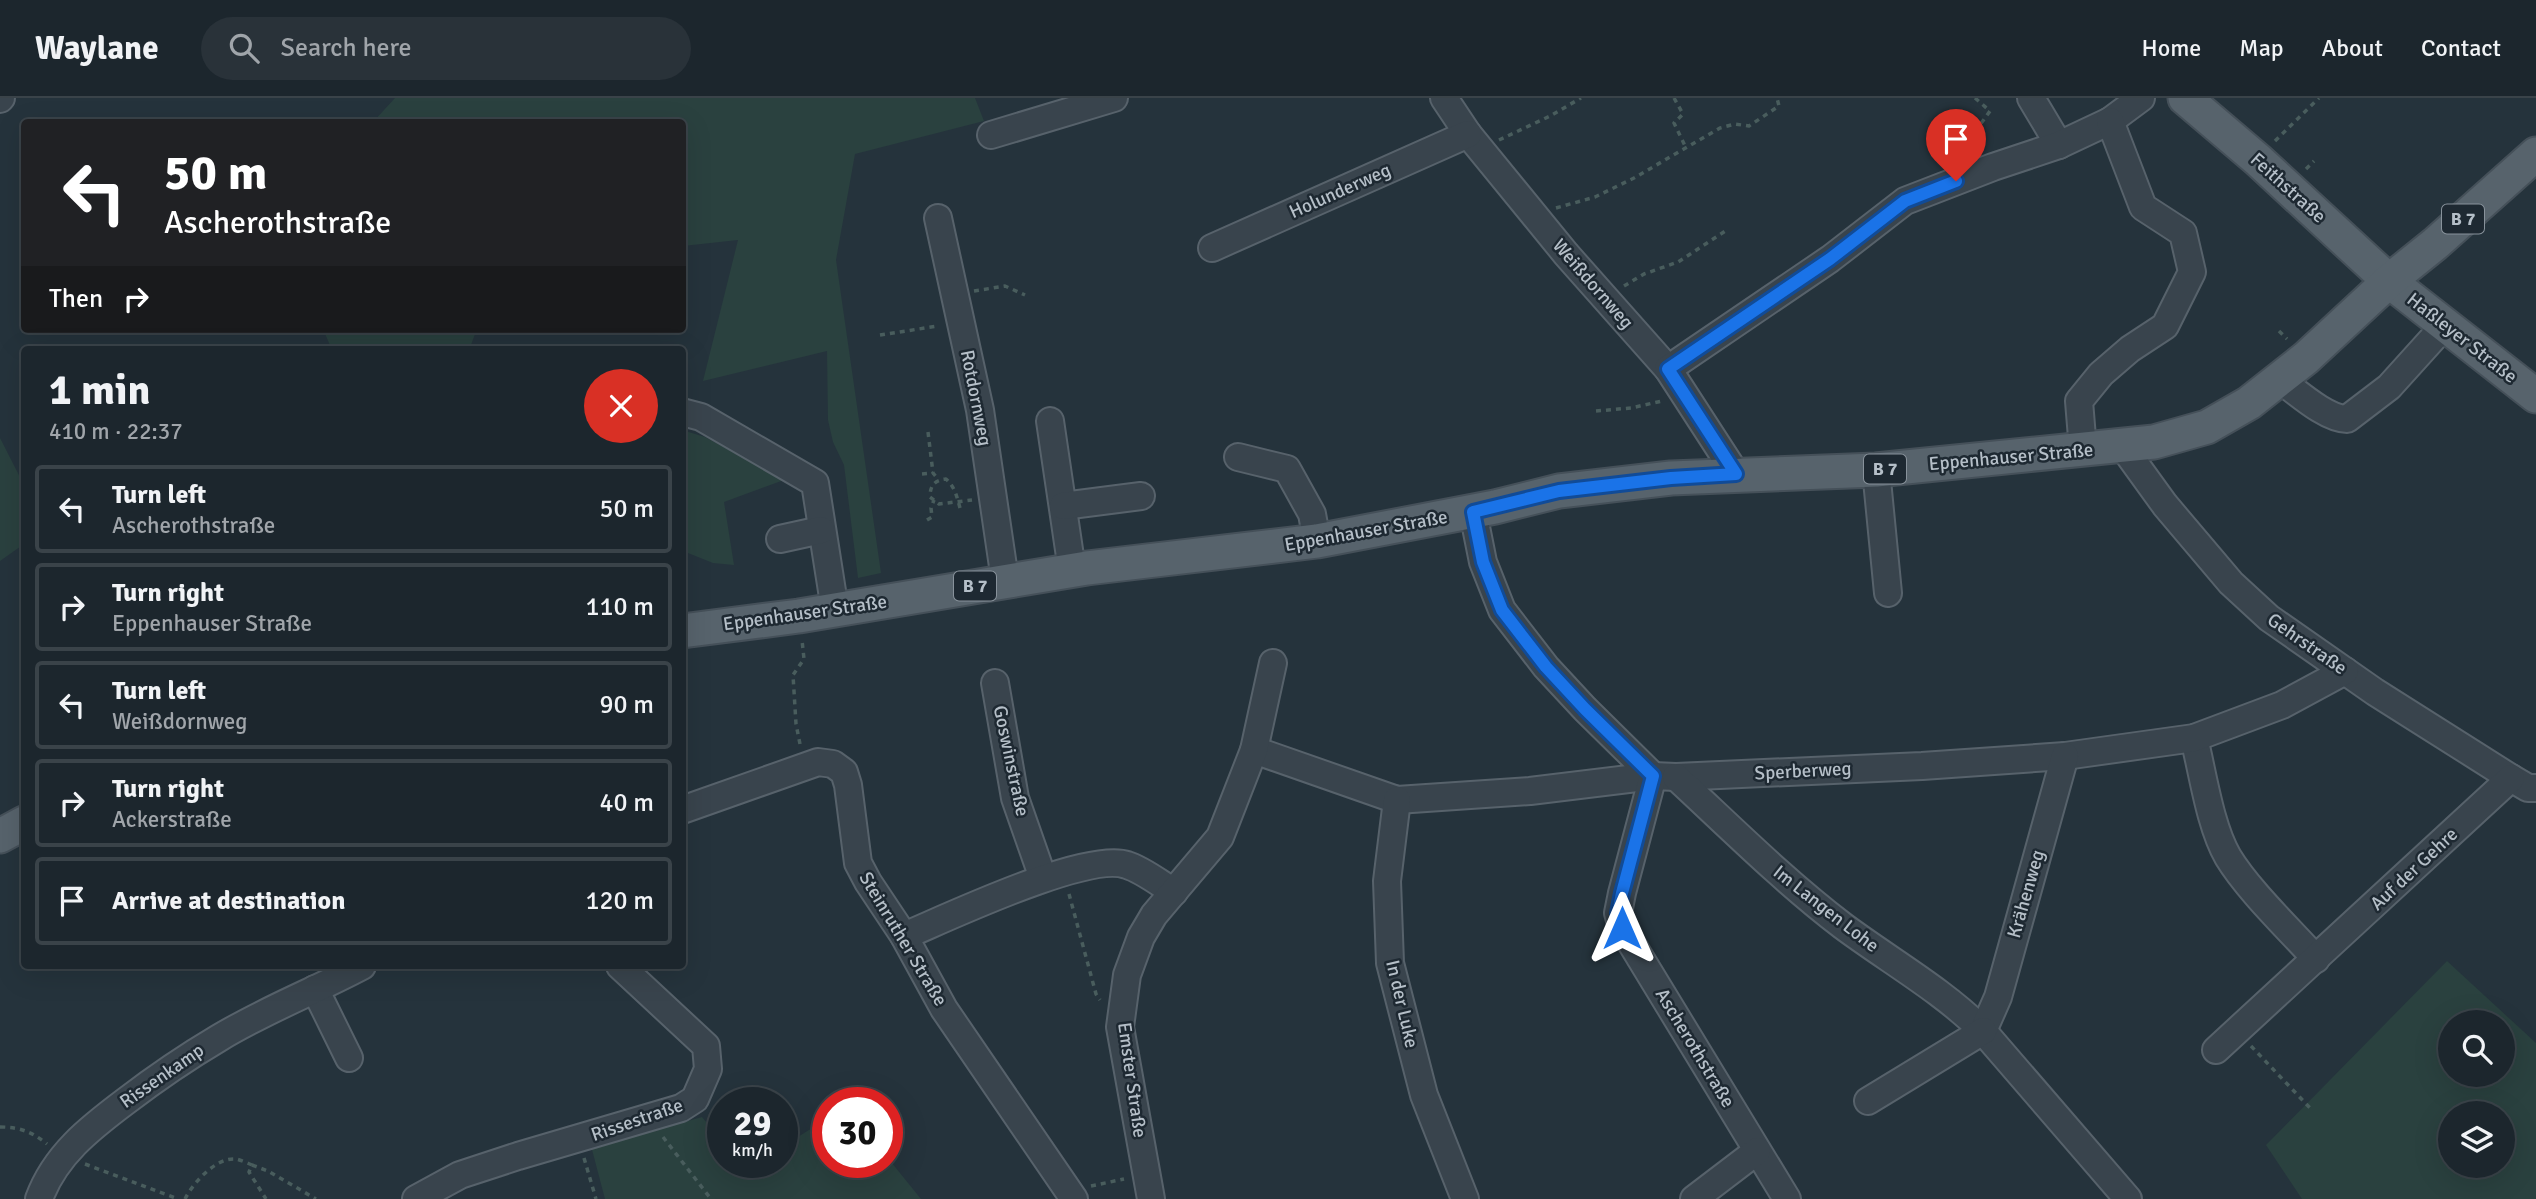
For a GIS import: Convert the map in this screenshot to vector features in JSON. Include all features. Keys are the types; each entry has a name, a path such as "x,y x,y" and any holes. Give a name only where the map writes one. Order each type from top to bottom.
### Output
{"main road":[{"name":"Feithstraße","path":"2185,98 2258,160 2389,281"},
{"name":"Eppenhauser Straße","path":"686,630 799,616 1072,570 1317,541 1473,512 1559,491 1671,478 1876,470 2154,442 2207,427 2231,415 2279,379 2536,154"},
{"name":"Haßleyer Straße","path":"2389,281 2536,396"},
{"path":"0,836 21,825"}],"street":[{"path":"991,135 1114,98"},
{"name":"Weißdornweg","path":"1444,98 1474,141 1534,214 1668,369 1736,474"},
{"path":"2031,98 2059,145"},
{"path":"1668,369 1830,259 1905,201 2059,145 2110,121 2141,98"},
{"path":"2083,450 2079,401 2101,374 2130,349 2165,326 2192,272 2183,233 2143,207 2110,121"},
{"name":"Holunderweg","path":"1212,248 1474,141"},
{"name":"Rotdornweg","path":"939,218 980,410 995,497 1005,580"},
{"path":"2279,379 2329,414 2339,419 2347,419 2389,387 2445,325"},
{"path":"686,413 701,417 815,483 835,610"},
{"path":"1050,421 1072,570"},
{"name":"Gehrstraße","path":"2123,447 2165,505 2231,583 2269,618 2375,692 2511,778 2528,788 2536,788"},
{"path":"1238,457 1287,468 1312,513 1317,541"},
{"path":"1876,470 1887,584"},
{"path":"1063,506 1141,496"},
{"path":"1473,512 1483,562 1502,610 1546,667 1585,709 1665,776"},
{"path":"779,538 821,530"},
{"name":"Emster Straße","path":"1149,1187 1120,1027 1127,975 1141,937 1154,915 1220,837 1254,750 1273,663"},
{"name":"Sperberweg","path":"1254,750 1397,800 1530,791 1665,776 1922,766 2065,756 2194,738 2282,705 2345,671"},
{"name":"Goswinstraße","path":"995,683 1015,798 1053,875"},
{"path":"2194,738 2219,835 2228,856 2315,959"},
{"name":"Krähenweg","path":"1983,1031 1998,997 2065,756"},
{"name":"Steinruther Straße","path":"686,809 818,762 833,764 844,772 858,863 904,936 944,1009 1071,1195"},
{"name":"Im Langen Lohe","path":"1665,776 1845,928 1961,1009 2128,1199"},
{"name":"Ascherothstraße","path":"1665,776 1622,893 1618,913 1622,928 1787,1199"},
{"name":"Auf der Gehre","path":"2216,1050 2511,778"},
{"name":"In der Luke","path":"1397,800 1387,881 1390,964 1424,1095 1465,1199"},
{"path":"904,936 1053,875 1098,863 1126,864 1174,892"},
{"name":"Rissenkamp","path":"39,1199 62,1155 111,1112 166,1072 220,1037 356,969"},
{"name":"Rissestraße","path":"416,1199 460,1175 649,1119 681,1108 695,1098 708,1069 706,1046 623,969"},
{"path":"316,989 349,1058"},
{"path":"1868,1101 1983,1031"},
{"path":"1694,1199 1757,1150"}],"path":[{"path":"1474,141 1550,116 1581,98"},
{"path":"1674,98 1683,114 1674,123 1686,148"},
{"path":"1534,214 1595,197 1720,128 1735,124 1749,126 1779,106 1777,98"},
{"path":"1975,98 1990,111 1977,129 1982,171"},
{"path":"2258,160 2319,98"},
{"path":"1604,297 1644,274 1678,262 1727,230"},
{"path":"880,335 958,310 979,290 1005,286 1025,295"},
{"path":"1597,411 1631,408 1685,397"},
{"path":"928,432 933,472 938,479"},
{"path":"922,474 933,472"},
{"path":"938,479 930,491 930,497 939,504 995,497"},
{"path":"938,479 946,479 951,483 960,508"},
{"path":"927,520 932,517 934,500"},
{"path":"799,616 804,659 793,675 796,724 804,767"},
{"path":"1053,875 1096,994 1120,1027"},
{"path":"2238,1031 2311,1109"},
{"path":"649,1119 711,1199"},
{"path":"0,1127 31,1132 62,1155 178,1199"},
{"path":"579,1139 596,1199"},
{"path":"185,1199 189,1190 219,1162 235,1159 268,1171 316,1199"},
{"path":"252,1165 249,1172 266,1199"},
{"path":"1071,1195 1149,1187"}],"green space":[{"path":"395,98 975,98 984,121 855,154 836,260 881,573 858,578 844,465 833,442 828,420 827,351 703,381 738,240 686,246 686,119 376,119"},
{"path":"325,333 475,333 471,346 330,346"},
{"path":"686,431 705,437 784,480 724,502 734,565 713,563 686,552"},
{"path":"0,438 21,479 21,546 0,561"},
{"path":"2447,961 2500,1010 2438,1010 2438,1087 2515,1087 2515,1024 2536,1043 2536,1199 2302,1199 2266,1145"},
{"path":"702,1117 707,1123 707,1178 798,1178 798,1137 812,1128 812,1178 903,1177 921,1199 605,1199 590,1142 656,1130"}],"route":[{"path":"1622,928 1618,913 1622,893 1653,776 1546,667 1502,610 1483,562 1473,512 1559,491 1671,478 1736,474 1668,369 1830,259 1905,201 1956,181"}]}
